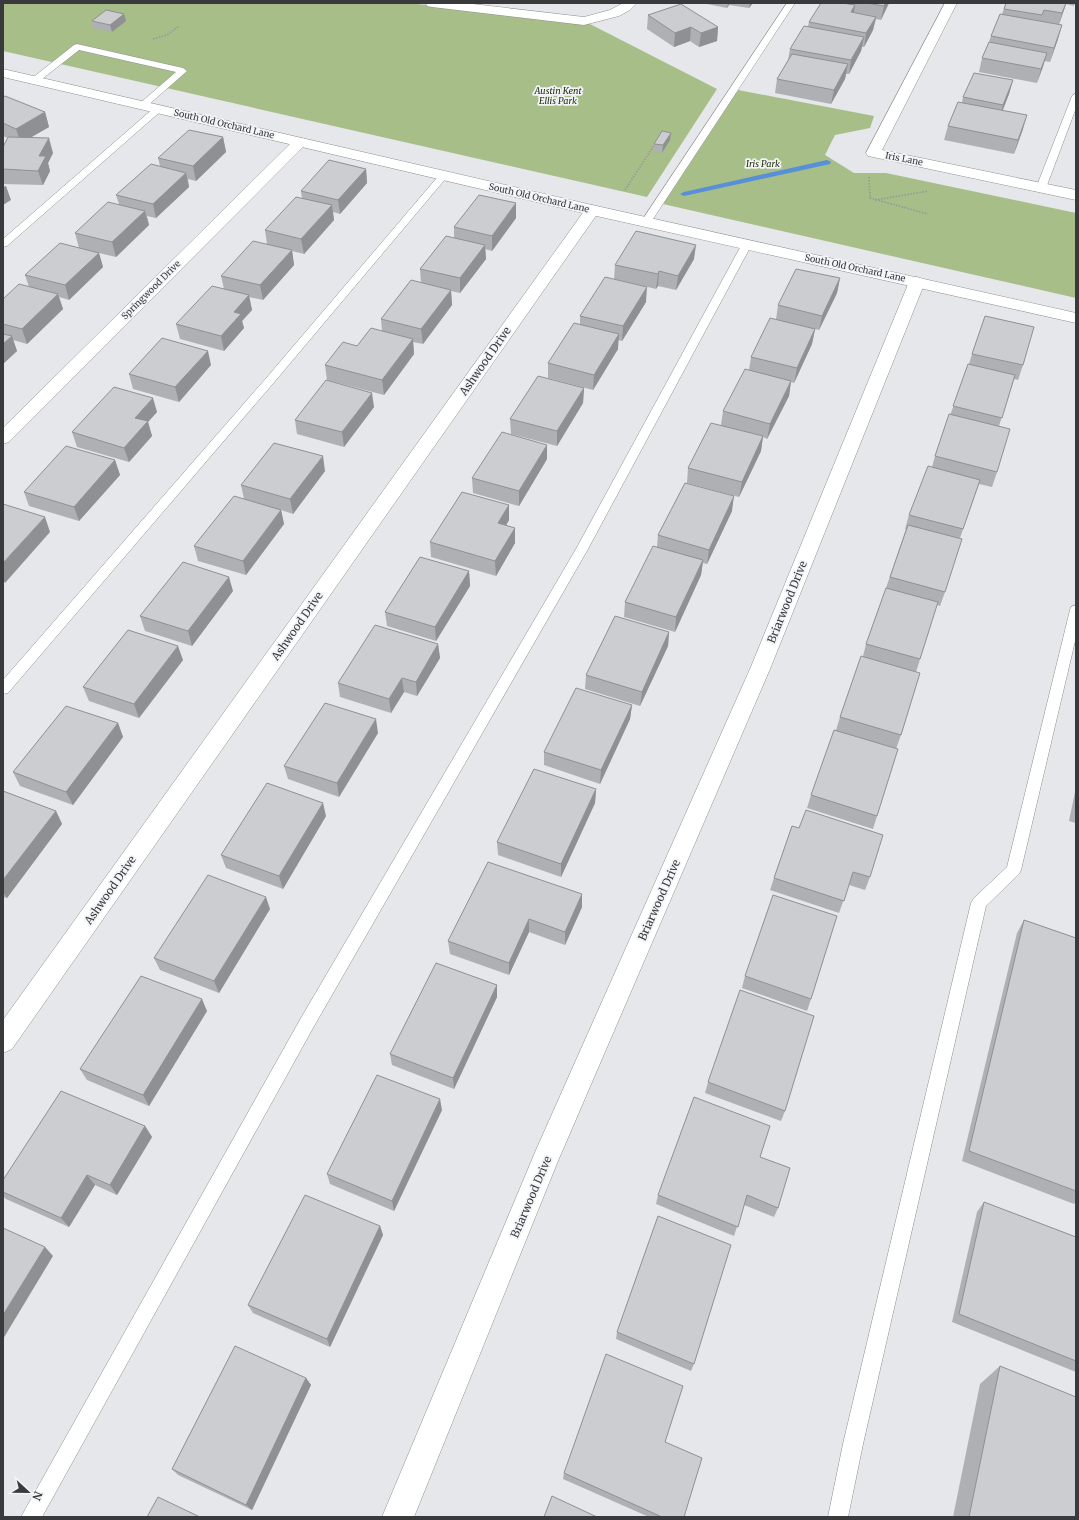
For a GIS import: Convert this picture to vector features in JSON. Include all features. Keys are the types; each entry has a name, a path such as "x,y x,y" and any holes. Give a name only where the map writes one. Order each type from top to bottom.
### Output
{"street":[{"path":"432,3 584,21 607,16 625,8 631,3"},
{"name":"Iris Lane","path":"951,3 874,153 1076,195"},
{"name":"South Old Orchard Lane","path":"3,73 592,210 1076,318"},
{"name":"Springwood Drive","path":"3,438 300,142"},
{"name":"Ashwood Drive","path":"3,1041 592,210"},
{"name":"Briarwood Drive","path":"398,1517 546,1159 760,669 917,282"}],"lane":[{"path":"646,222 792,3"},
{"path":"34,81 77,47 183,71 142,106"},
{"path":"1041,188 1076,96"},
{"path":"3,244 158,109"},
{"path":"3,689 272,378 444,176"},
{"path":"31,1517 307,1023 582,550 747,244"},
{"path":"838,1517 853,1444 979,902 1014,870 1076,610"}],"path":[{"path":"625,190 658,140"},
{"path":"878,154 870,170 868,180 870,198 928,214"}],"green space":[{"name":"Austin Kent Ellis Park","path":"3,3 408,3 584,21 717,89 647,197 3,51"},
{"name":"Iris Park","path":"738,90 874,116 870,128 835,135 825,155 854,173 886,173 1076,213 1076,298 663,204"}],"building":[{"path":"821,3 842,3 855,5 851,12 876,17 866,33 809,22"},
{"path":"867,3 885,3 884,6"},
{"path":"1006,3 1066,3 1062,13 1044,10 1042,15 1004,9"},
{"path":"681,4 718,27 701,33 691,27 675,33 648,15"},
{"path":"106,10 124,14 110,25 92,21"},
{"path":"1000,14 1062,25 1054,48 991,36"},
{"path":"804,26 864,37 851,60 790,49"},
{"path":"989,42 1047,53 1041,69 982,58"},
{"path":"792,54 848,64 834,90 777,79"},
{"path":"974,73 1013,80 1003,105 963,97"},
{"path":"5,96 45,112 16,129 3,123 3,97"},
{"path":"958,102 1027,115 1018,140 948,126"},
{"path":"189,130 223,137 193,166 158,158"},
{"path":"662,131 671,133 663,145 654,144"},
{"path":"8,137 49,138 39,156 46,156 38,171 3,169 3,147"},
{"path":"329,160 366,169 338,200 301,191"},
{"path":"151,164 186,173 153,204 116,195"},
{"path":"479,195 516,203 492,236 454,227"},
{"path":"296,197 332,205 301,239 265,230"},
{"path":"108,202 145,211 112,242 75,233"},
{"path":"636,231 696,245 678,276 659,271 658,274 615,265"},
{"path":"446,236 485,245 460,278 420,269"},
{"path":"253,241 292,250 260,285 221,276"},
{"path":"60,243 99,253 65,285 25,275"},
{"path":"796,269 840,278 822,316 778,305"},
{"path":"605,277 647,287 623,326 580,316"},
{"path":"411,280 451,290 421,329 381,319"},
{"path":"19,284 58,294 22,329 3,324 3,299"},
{"path":"212,286 249,295 234,312 241,314 221,336 176,324"},
{"path":"985,316 1034,327 1023,365 972,354"},
{"path":"770,318 815,329 797,368 751,357"},
{"path":"574,323 619,334 594,375 548,363"},
{"path":"371,328 413,339 382,380 325,365 343,342 357,346"},
{"path":"3,334 12,336 3,344"},
{"path":"162,338 208,351 175,387 129,374"},
{"path":"968,364 1015,375 1002,418 953,406"},
{"path":"745,369 791,381 770,424 723,411"},
{"path":"538,376 584,388 557,431 510,419"},
{"path":"326,380 372,393 342,432 295,420"},
{"path":"114,387 153,398 135,418 148,421 124,448 72,432"},
{"path":"949,414 1010,429 997,472 935,456"},
{"path":"711,423 763,436 742,482 688,468"},
{"path":"502,432 547,445 519,491 472,478"},
{"path":"274,443 323,456 290,499 241,485"},
{"path":"66,446 115,460 74,507 24,492"},
{"path":"928,466 980,480 963,529 909,515"},
{"path":"685,483 734,496 709,550 658,535"},
{"path":"462,492 509,505 498,523 515,528 495,561 430,542"},
{"path":"234,496 281,510 243,561 194,546"},
{"path":"3,504 45,517 3,563"},
{"path":"908,525 962,539 945,592 890,577"},
{"path":"653,546 703,560 676,617 625,602"},
{"path":"420,557 469,571 435,627 385,612"},
{"path":"183,562 229,577 188,631 140,616"},
{"path":"886,588 938,602 920,659 866,644"},
{"path":"615,616 669,632 642,692 586,675"},
{"path":"375,625 438,644 416,682 402,678 389,699 338,683"},
{"path":"128,630 178,646 134,704 83,687"},
{"path":"861,656 920,673 901,735 840,717"},
{"path":"576,688 632,705 601,770 544,752"},
{"path":"325,703 376,719 337,783 284,766"},
{"path":"66,706 118,723 66,792 13,772"},
{"path":"834,730 898,749 877,816 811,795"},
{"path":"534,769 596,789 561,864 497,842"},
{"path":"267,783 323,803 279,876 221,855"},
{"path":"3,791 56,811 3,880"},
{"path":"806,810 883,835 870,877 853,872 844,901 774,878 792,826 799,828"},
{"path":"488,862 582,894 565,932 529,919 509,963 448,941"},
{"path":"208,875 266,897 214,981 154,958"},
{"path":"773,895 837,916 811,999 745,976"},
{"path":"1024,920 1076,938 1076,1191 969,1151"},
{"path":"436,963 497,985 453,1078 390,1054"},
{"path":"141,976 202,999 143,1095 80,1069"},
{"path":"740,990 814,1016 785,1111 708,1082"},
{"path":"377,1075 440,1099 392,1201 327,1174"},
{"path":"61,1091 145,1126 110,1185 87,1175 61,1218 3,1192 3,1180"},
{"path":"694,1097 770,1126 760,1157 790,1168 778,1208 747,1195 738,1227 658,1195"},
{"path":"305,1195 380,1226 327,1339 248,1305"},
{"path":"984,1202 1076,1237 1076,1361 959,1314"},
{"path":"658,1216 731,1245 694,1364 617,1332"},
{"path":"3,1228 45,1247 3,1315"},
{"path":"235,1346 306,1378 246,1505 172,1469"},
{"path":"606,1354 683,1386 665,1442 702,1458 684,1517 662,1517 564,1473"},
{"path":"1000,1366 1076,1397 1076,1517 969,1517"},
{"path":"552,1496 597,1517 544,1517"},
{"path":"158,1497 200,1517 147,1517"}],"waterway":[{"path":"684,194 827,162"}]}
